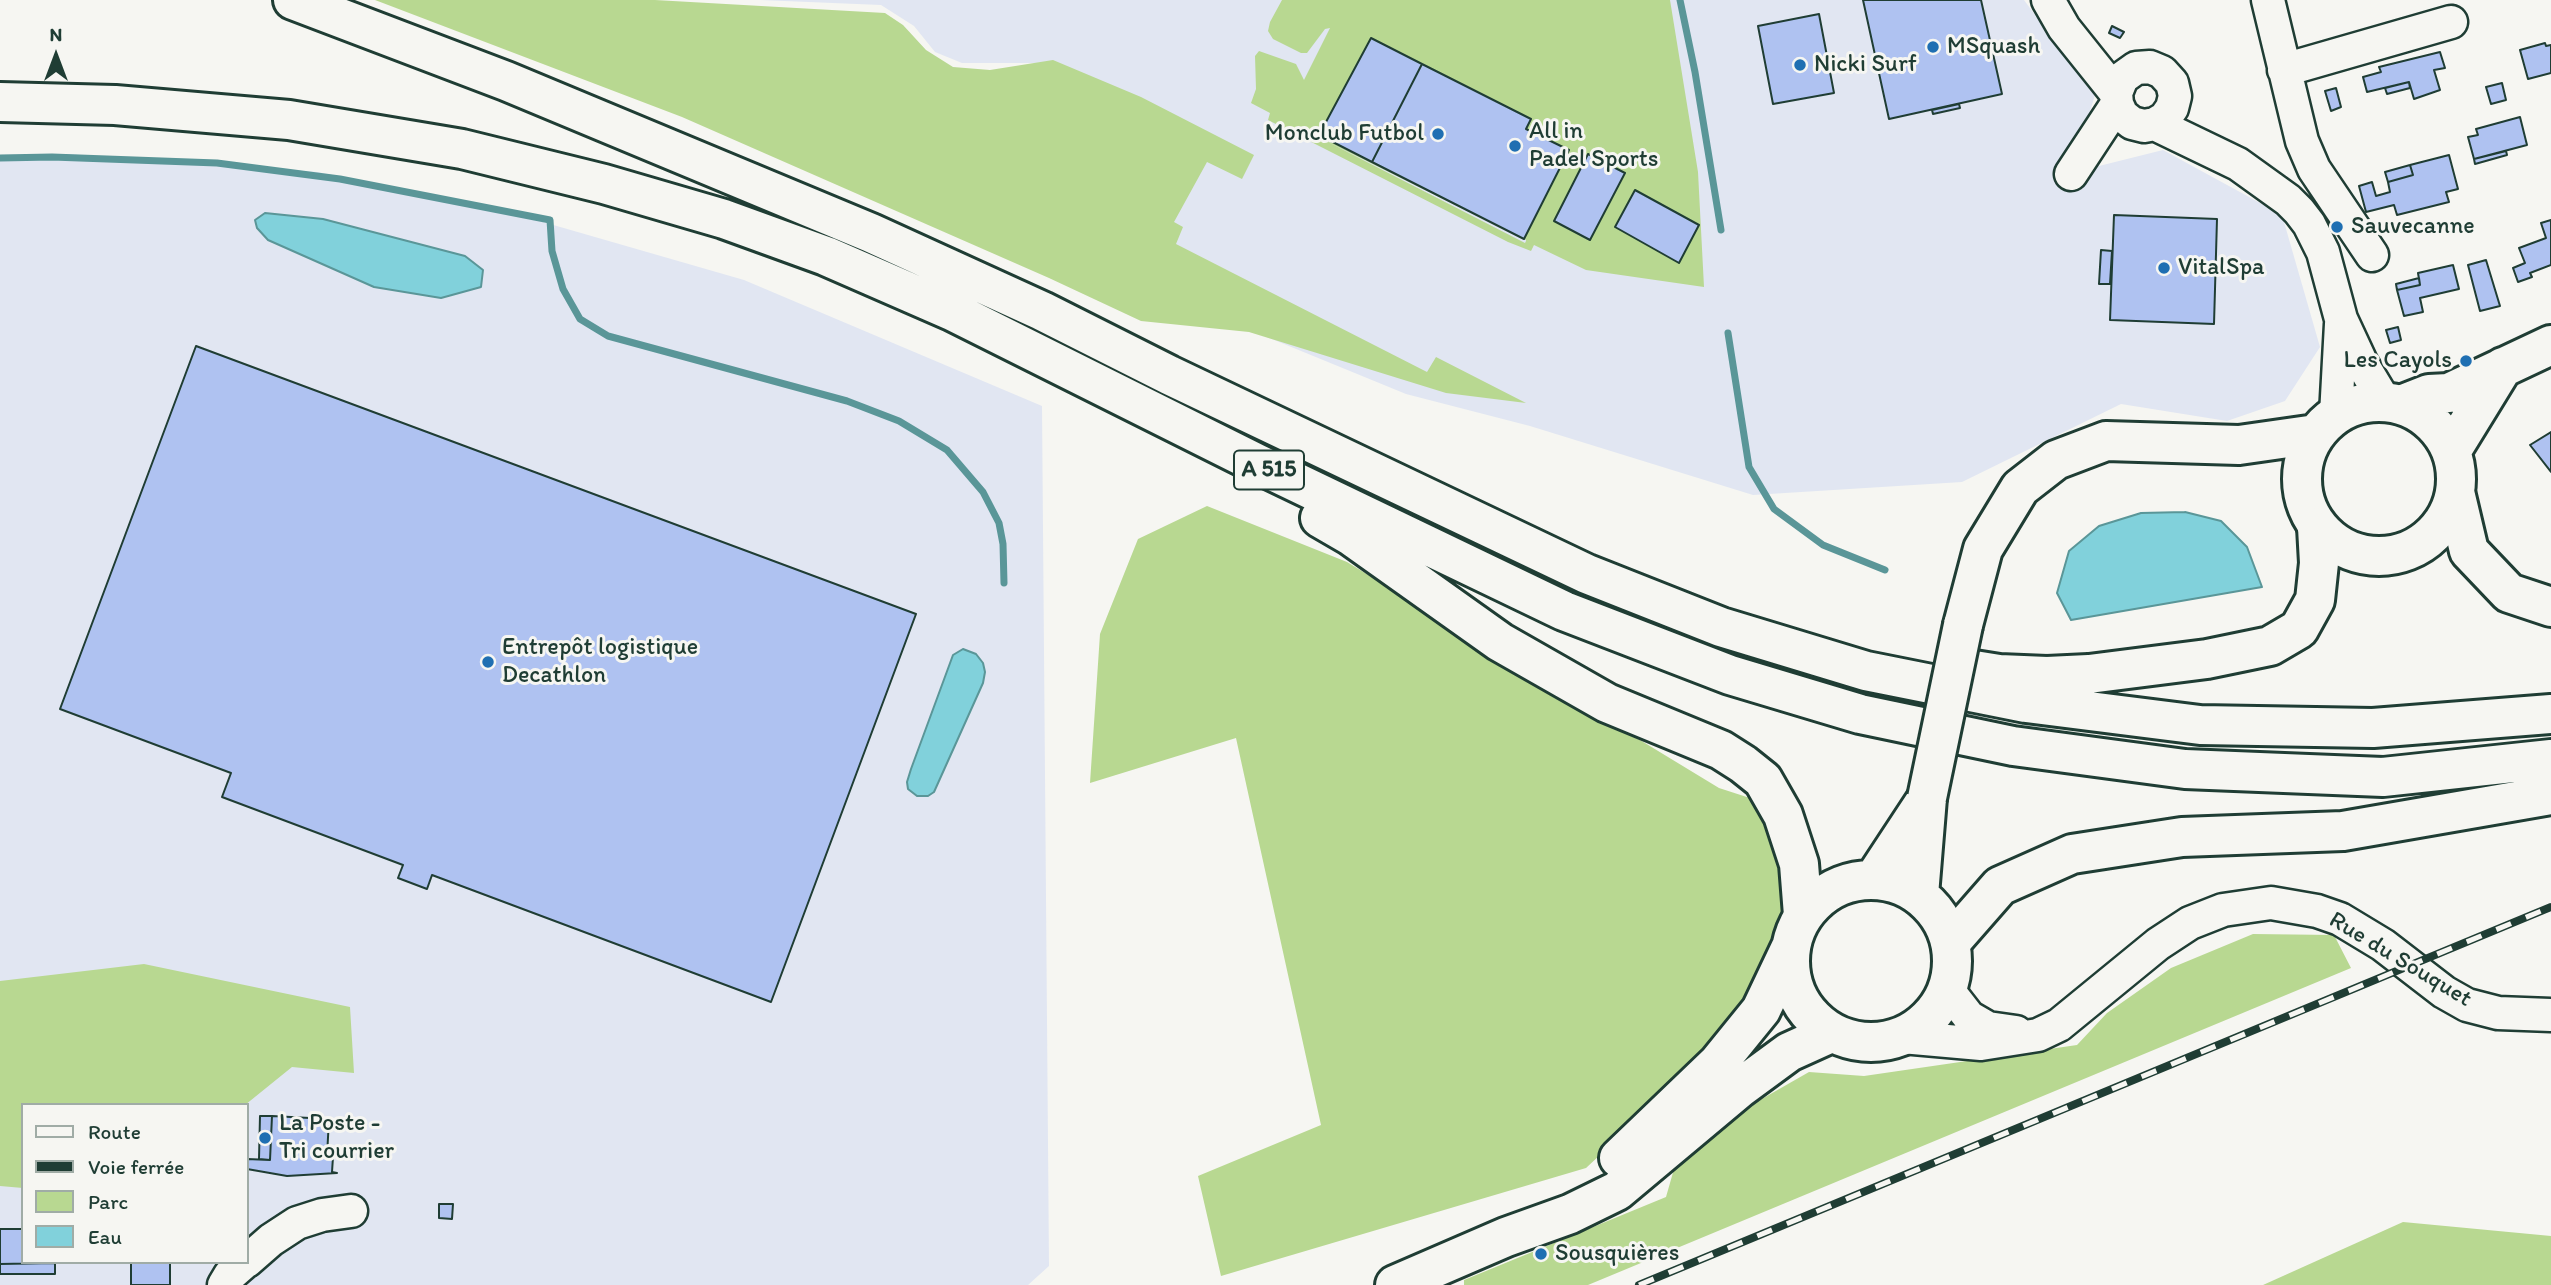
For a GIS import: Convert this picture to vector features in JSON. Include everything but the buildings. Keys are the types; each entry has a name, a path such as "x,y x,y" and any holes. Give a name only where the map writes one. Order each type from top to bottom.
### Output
{"main road":[{"name":"A 515","path":"293,0 506,81 871,233 1042,311 1169,375 1587,574 1721,627 1866,671 2026,703 2213,725 2373,728 2551,713"},
{"name":"A 515","path":"0,102 114,105 289,120 463,149 604,184 724,219 826,256 952,311 1256,463 1564,611 1730,675 1860,714 2013,746 2185,769 2383,777 2551,759"},
{"path":"952,311 1351,536 1500,642 1607,703 1721,750 1763,780 1783,816 1799,864 1797,932 1790,974 1797,997 1811,1017 1831,1032 1854,1041 1878,1042 1902,1037 1922,1025 1937,1010 1948,990 1953,966 1951,942 1944,924 1933,908 1919,895 1898,884 1874,879 1847,883 1822,895 1797,932 1761,1010 1718,1063 1645,1136 1585,1188 1506,1237"},
{"path":"1919,895 1927,798 1963,625 1983,549 2020,488 2056,460 2106,441 2239,445 2326,424 2360,404 2393,403 2429,394 2449,393 2551,346"},
{"path":"2452,450 2503,367"},
{"path":"2393,403 2423,415 2440,430 2452,450 2457,473 2456,496 2469,551 2509,593 2551,607"},
{"path":"2326,424 2305,456 2301,480 2305,505 2317,527 2336,544 2359,555 2384,557 2409,552 2430,539 2446,519 2456,496"},
{"path":"2239,445 2301,480"},
{"path":"1418,495 1780,625 1891,655 1999,674 2047,676 2122,671 2207,659 2250,652 2287,638 2299,629 2315,600 2319,564 2317,527"},
{"path":"1951,942 2000,886 2072,854 2182,837 2343,831 2551,795"},
{"path":"1874,879 1927,798"},
{"path":"1395,1285 1506,1237 1570,1214 1617,1191 1789,1052 1831,1032"}],"street":[{"path":"2048,0 2064,28 2116,98 2122,115 2132,122 2150,125 2238,164"},
{"path":"2267,0 2302,141 2314,169 2372,255"},
{"path":"2284,70 2451,22"},
{"path":"2064,28 2136,68"},
{"path":"2150,67 2162,72 2172,83 2175,96 2172,108 2165,118 2071,174 2116,98 2122,78 2136,68 2150,67"},
{"path":"2175,96 2238,164 2288,200 2309,224 2323,252 2341,319 2361,362 2393,403"},
{"path":"2326,424 2341,319"},
{"name":"Rue du Souquet","path":"1902,1037 1981,1044 2038,1035 2059,1024 2158,944 2190,923 2223,910 2271,903 2318,911 2340,919 2383,945 2444,992 2467,1005 2498,1013 2551,1015"},
{"path":"1948,990 1969,1017 1988,1028 2038,1035"},
{"path":"248,1260 271,1240 297,1223 322,1215 352,1212"},
{"path":"224,1285 230,1275 244,1264"}],"shaded area":[{"path":"760,0 2024,0 2095,95 2071,173 2163,150 2282,215 2320,347 2285,401 2227,421 2121,404 1962,482 1753,495 1530,426 1406,394 1040,244 1036,63 962,63 935,52 914,26 881,5"},
{"path":"67,154 318,172 536,220 744,280 1042,406 1049,1266 1028,1285 0,1285 0,155"}],"green space":[{"path":"375,0 655,0 885,13 903,25 926,50 953,67 990,70 1053,60 1141,97 1254,155 1242,179 1207,162 1174,222 1183,227 1176,244 1427,372 1436,357 1526,403 1446,393 1249,332 1141,321 682,117"},
{"name":"All in Padel Sports","path":"1282,0 1670,0 1698,172 1704,287 1586,270 1534,245 1531,251 1508,242 1268,120 1270,113 1251,103 1256,89 1255,56 1259,51 1296,64 1304,80 1330,28 1325,29 1307,53 1301,53 1273,39 1268,31","holes":["1324,140 1526,240 1525,243"]},
{"path":"1207,506 1347,562 1719,788 1756,800 1784,849 1791,888 1776,945 1745,1006 1687,1074 1586,1168 1221,1276 1198,1176 1321,1125 1236,738 1090,783 1100,634 1138,539"},
{"path":"2253,934 2334,935 2351,968 1588,1285 1464,1285 1464,1280 1666,1197 1676,1162 1732,1116 1809,1072 1864,1076 2077,1045 2107,1013 2171,968"},
{"path":"144,964 350,1007 354,1073 292,1067 247,1103 21,1103 21,1188 0,1186 0,981"},
{"path":"2403,1222 2551,1236 2551,1285 2263,1285"}],"water":[{"path":"265,213 323,219 465,256 483,270 481,287 441,298 374,287 268,240 257,228 255,220"},
{"path":"2185,512 2221,521 2247,547 2262,587 2071,620 2057,593 2069,551 2099,526 2141,513"},
{"path":"963,649 976,654 983,663 983,683 934,792 928,796 917,796 908,789 911,769 953,655"}],"waterway":[{"path":"1680,0 1695,72 1721,230"},
{"path":"0,158 52,157 217,163 340,179 550,220 552,251 563,289 580,319 608,336 847,401 899,421 947,450 983,492 999,523 1003,544 1004,583"},
{"path":"1728,333 1749,467 1774,509 1823,545 1885,570"}],"railway":[{"path":"1639,1285 2551,907"}],"place":[{"name":"MSquash","path":"1933,47"},
{"name":"Nicki Surf","path":"1800,65"},
{"name":"Monclub Futbol","path":"1438,134"},
{"name":"All in Padel Sports","path":"1515,146"},
{"name":"Sauvecanne","path":"2337,227"},
{"name":"VitalSpa","path":"2164,268"},
{"name":"Les Cayols","path":"2466,361"},
{"name":"Entrepôt logistique Decathlon","path":"488,662"},
{"name":"La Poste - Tri courrier","path":"265,1138"},
{"name":"Sousquières","path":"1541,1254"}]}
